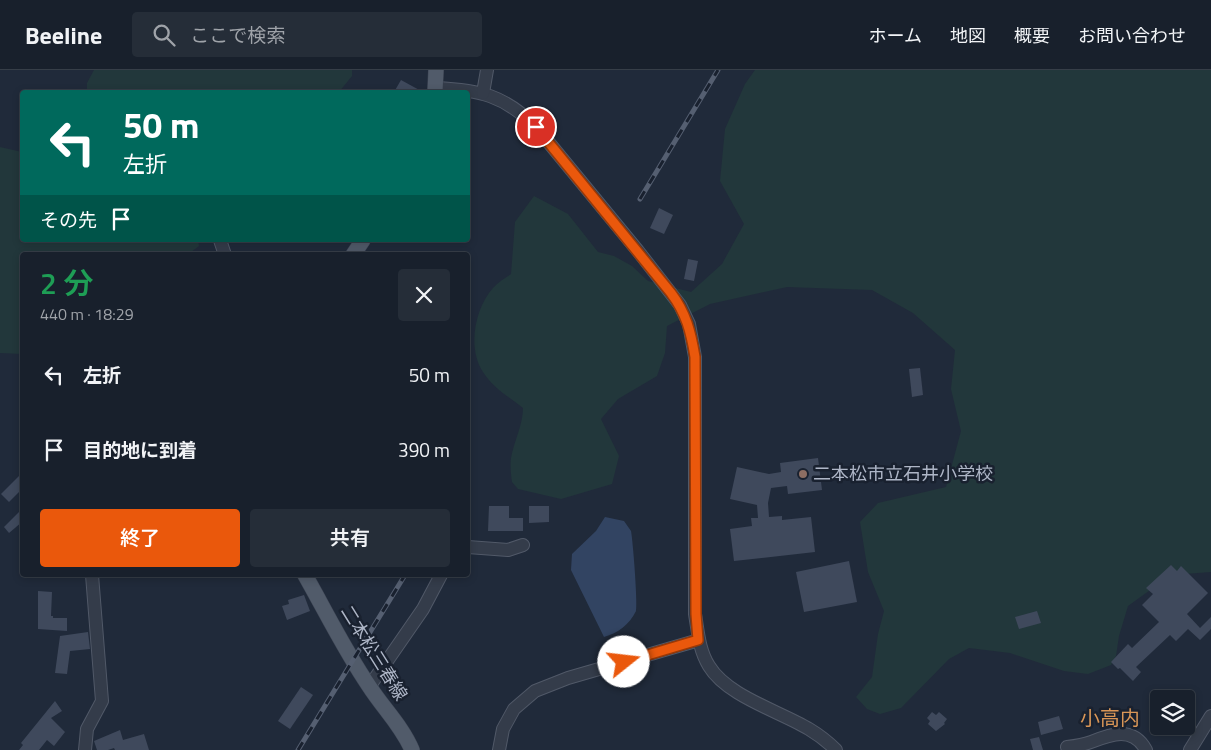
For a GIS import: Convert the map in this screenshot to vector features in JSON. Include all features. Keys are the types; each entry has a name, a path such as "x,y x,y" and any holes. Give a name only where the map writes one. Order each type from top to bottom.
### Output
{"main road":[{"path":"435,90 436,70"},
{"name":"二本松三春線","path":"307,577 334,628 369,687 398,725 412,750"}],"street":[{"path":"483,93 487,70"},
{"path":"470,92 483,93 514,107 536,127 680,305 689,324 695,357 696,614 698,640 709,667 724,682 750,698 808,728 836,750"},
{"path":"470,548 508,550 523,545"},
{"path":"85,750 87,729 102,701 92,577"},
{"path":"369,687 423,609 440,577"},
{"path":"499,750 503,729 514,708 535,691 568,678 698,640"},
{"path":"1190,750 1211,716"},
{"path":"1067,748 1119,733 1134,737 1141,742 1146,750"}],"green space":[{"path":"94,70 352,70 352,76 341,90 87,90 87,83"},
{"path":"755,70 1211,70 1211,572 1171,575 1128,606 1119,636 1116,656 1111,665 1088,674 1064,671 1010,653 969,648 949,659 901,708 880,714 867,709 856,697 872,677 878,634 884,611 868,572 860,522 878,503 946,487 961,431 951,389 955,350 913,313 872,290 787,287 710,304 667,326 665,353 657,376 618,399 601,419 619,456 612,484 561,499 518,489 512,482 511,458 522,421 523,408 487,378 478,362 474,340 478,317 487,296 497,284 511,274 515,222 534,196 568,214 598,252 614,256 632,266 648,281 691,292 722,264 744,224 720,181 725,129 745,84"},
{"path":"0,147 20,152 20,242 198,242 199,246 191,252 20,252 20,354 0,353"}],"water":[{"path":"605,517 624,521 631,531 636,611 618,631 604,637 571,570 572,554 596,531"}],"building":[{"path":"401,80 419,90 395,90"},
{"path":"659,208 673,215 664,234 650,228"},
{"path":"688,259 698,261 694,281 684,279"},
{"path":"920,368 923,395 912,397 909,369"},
{"path":"818,458 822,490 788,494 787,486 771,488 768,503 769,517 782,516 782,520 811,517 815,552 734,561 730,529 752,526 751,518 758,518 757,505 730,499 737,467 769,474 781,472 780,463"},
{"path":"20,475 20,491 9,502 1,494"},
{"path":"489,506 509,506 509,518 523,518 523,531 488,531"},
{"path":"529,506 549,506 549,522 529,523"},
{"path":"20,511 20,524 9,533 4,527"},
{"path":"849,561 857,602 804,612 796,572"},
{"path":"1171,565 1177,571 1181,566 1208,593 1187,614 1200,628 1211,617 1211,629 1200,640 1188,629 1176,641 1170,635 1136,667 1141,672 1133,681 1111,662 1128,644 1132,648 1159,622 1142,605 1153,594 1146,588"},
{"path":"38,591 52,592 51,616 53,618 67,618 67,631 38,629"},
{"path":"304,595 310,611 287,620 282,606 289,604 288,600"},
{"path":"1037,611 1041,623 1019,629 1015,617"},
{"path":"88,632 90,649 70,651 67,674 55,673 60,636"},
{"path":"301,687 313,695 290,729 278,721"},
{"path":"55,701 62,711 51,718 65,732 54,746 47,740 39,750 19,750 23,745 21,743"},
{"path":"932,712 936,715 939,712 947,719 945,724 936,731 928,724 930,721 927,718"},
{"path":"1059,716 1063,729 1041,735 1038,722"},
{"path":"120,730 123,740 144,734 149,750 115,750 114,748 97,750 94,741"},
{"path":"1039,737 1043,750 1033,750 1030,739"}],"railway":[{"path":"640,199 718,70"},
{"path":"298,750 404,577"}],"place":[{"name":"二本松市立石井小学校","path":"803,474"}],"district":[{"name":"小高内","path":"1110,718"}],"route":[{"path":"536,127 680,305 689,324 695,357 696,614 698,640 624,662"}]}
